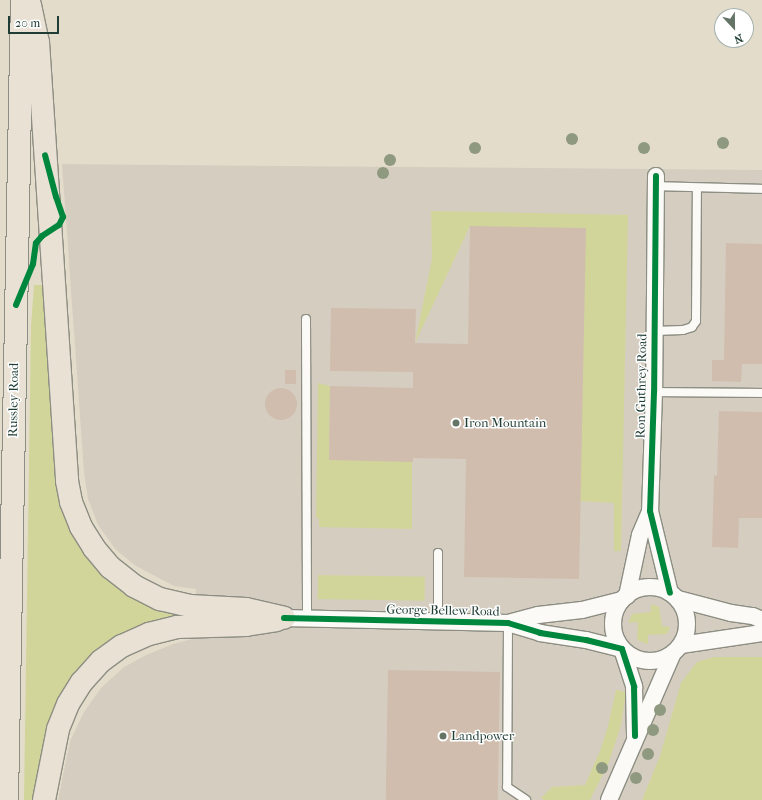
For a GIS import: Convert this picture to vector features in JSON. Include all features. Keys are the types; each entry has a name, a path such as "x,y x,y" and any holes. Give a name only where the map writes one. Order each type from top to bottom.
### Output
{"highway":[{"name":"Russley Road","path":"7,800 22,0"},
{"path":"30,0 38,42 67,481 71,502 81,527 94,548 110,567 134,586 160,599 190,606 246,609 284,618"},
{"path":"44,800 58,729 68,704 82,682 101,661 122,646 149,634 177,627 246,625 284,618"}],"street":[{"name":"Ron Guthrey Road","path":"656,181 654,392 650,511 658,536 662,562 674,596"},
{"name":"Ron Guthrey Road","path":"624,598 640,535 650,511"},
{"path":"635,736 634,687 622,649 616,640 613,630 613,619 624,598 637,590 648,587 660,588 674,596 731,613 753,616 762,620"},
{"path":"609,800 623,771 635,736 648,714 656,689 686,634 687,622 684,610 674,596"},
{"name":"George Bellew Road","path":"284,618 508,623 538,615 562,613 624,598"},
{"name":"George Bellew Road","path":"508,623 540,633 586,640 622,649"},
{"path":"622,649 631,656 641,660 652,661 663,659 677,649 762,633"}],"lane":[{"path":"656,181 697,188 762,189"},
{"path":"654,331 683,330 692,327 696,321 697,188"},
{"path":"306,319 306,619"},
{"path":"654,392 762,393"},
{"path":"438,553 438,622"},
{"path":"508,623 507,787 526,800"}],"shaded area":[{"path":"62,164 762,170 762,800 58,800 70,741 84,712 101,688 124,667 146,655 173,644 192,639 196,589 174,586 136,566 116,550 98,525 88,499 84,473"}],"green space":[{"path":"431,211 628,215 621,551 614,551 614,503 578,501 470,226 415,343 432,259"},
{"path":"34,285 45,285 82,543 183,611 183,618 92,658 36,800 24,800 31,326"},
{"path":"318,383 330,386 329,460 412,459 412,529 319,527 319,518 316,518"},
{"path":"318,575 425,577 425,601 318,599"},
{"path":"651,604 659,607 662,626 670,627 667,634 648,635 648,644 637,640 638,622 629,623 629,621 632,614 651,612"},
{"path":"714,657 762,657 762,800 642,800 660,756 681,683 697,662"},
{"path":"616,690 626,692 621,725 609,762 590,800 544,800 541,798 552,787 585,785 600,751 608,726"}],"building":[{"name":"Iron Mountain","path":"470,226 586,228 579,579 464,577 466,459 413,458 413,462 329,460 330,386 413,388 413,372 330,371 331,308 416,309 415,343 468,344"},
{"path":"726,243 762,244 762,364 742,364 741,382 712,381 712,360 724,360"},
{"path":"285,370 296,370 296,384 285,384"},
{"path":"278,388 284,388 294,395 297,404 296,410 290,417 284,420 278,420 268,413 265,407 265,401 272,391"},
{"path":"719,411 762,412 762,518 739,518 738,548 712,547 714,475 717,476"},
{"name":"Landpower","path":"388,670 500,672 498,800 386,800"}],"cycle path":[{"path":"16,305 33,264 36,243 42,236 59,225 63,217 45,155"},
{"path":"656,176 654,392 650,511 670,593"},
{"path":"284,618 508,623 540,633 586,640 622,649 634,687 635,736"}],"place":[{"name":"Iron Mountain","path":"456,423"},
{"name":"Landpower","path":"443,736"}]}
